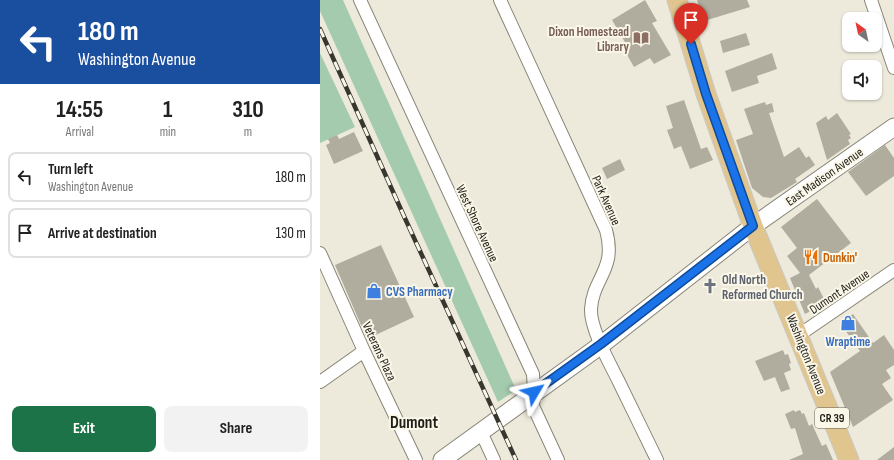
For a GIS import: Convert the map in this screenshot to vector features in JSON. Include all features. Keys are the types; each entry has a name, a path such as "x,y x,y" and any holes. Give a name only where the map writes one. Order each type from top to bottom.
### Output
{"main road":[{"name":"Washington Avenue","path":"677,0 706,94 753,226 799,334 849,460"},
{"name":"East Madison Avenue","path":"442,460 499,420 534,392 601,344 753,226 894,127"}],"street":[{"name":"West Shore Avenue","path":"360,0 532,374 534,392 533,406 558,460"},
{"name":"Park Avenue","path":"500,0 606,230 610,244 610,257 593,298 591,310 601,344 657,460"},
{"path":"871,0 894,68"},
{"name":"Veterans Plaza","path":"320,253 364,351 416,460"},
{"name":"Dumont Avenue","path":"799,334 894,270"},
{"path":"320,382 364,351"},
{"path":"481,432 494,460"}],"green space":[{"path":"320,0 343,0 516,390 498,402 320,11"},
{"path":"320,53 355,127 320,143"}],"building":[{"name":"Dixon Homestead Library","path":"645,0 657,21 652,23 671,55 654,64 650,58 634,67 622,46 626,44 612,20"},
{"path":"697,0 747,0 750,7 704,21"},
{"path":"746,33 750,45 723,53 720,41"},
{"path":"772,53 777,69 757,76 759,83 732,92 725,71"},
{"path":"684,100 701,149 707,147 713,160 690,169 681,146 674,149 667,130 673,128 666,106"},
{"path":"765,102 766,105 772,103 774,112 769,113 784,157 799,147 806,158 809,156 815,165 795,179 797,182 771,198 763,197 752,188 736,140 753,134 744,109"},
{"path":"837,113 851,134 849,135 851,138 848,140 850,144 827,160 816,123 826,116 828,120"},
{"path":"354,132 363,151 334,164 326,145 330,143 328,139 337,135 339,139"},
{"path":"885,145 894,158 894,176 866,196 848,172"},
{"path":"620,159 625,170 607,179 602,168"},
{"path":"817,199 851,243 809,275 816,289 818,287 826,303 805,314 790,278 800,273 787,256 797,248 781,227"},
{"name":"CVS Pharmacy","path":"381,245 414,317 367,339 335,265"},
{"path":"853,314 873,343 884,335 894,350 894,365 886,370 891,378 882,384 893,400 853,427 830,372 860,351 840,323"},
{"path":"783,350 785,355 788,354 791,363 789,364 791,370 784,373 790,389 781,392 775,377 764,381 755,361"},
{"path":"794,410 795,412 800,410 802,414 804,413 809,426 812,424 822,446 826,444 833,460 789,460 803,454 795,428 791,429 785,414"},
{"path":"894,447 894,460 877,460"}],"railway":[{"path":"320,29 516,460"}],"place":[{"name":"Dixon Homestead Library","path":"641,38"},
{"name":"Dunkin'","path":"811,257"},
{"name":"Old North Reformed Church","path":"710,286"},
{"name":"CVS Pharmacy","path":"374,291"},
{"name":"Wraptime","path":"848,323"}],"district":[{"name":"Dumont","path":"414,422"}],"route":[{"path":"534,392 601,344 753,226 706,94 691,44"}]}
